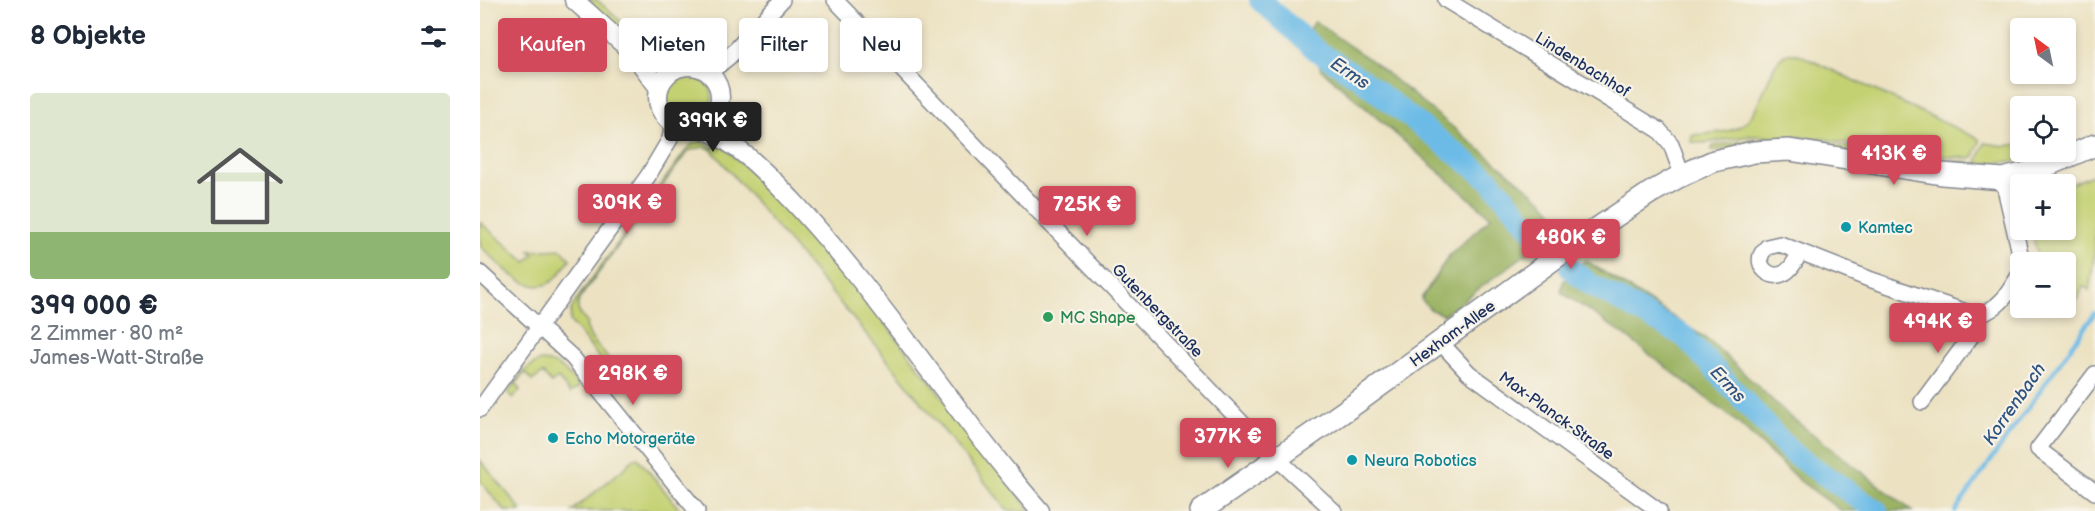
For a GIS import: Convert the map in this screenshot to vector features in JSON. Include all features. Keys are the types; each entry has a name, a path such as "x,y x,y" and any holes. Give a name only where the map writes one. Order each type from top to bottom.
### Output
{"main road":[{"name":"Hexham-Allee","path":"1200,511 1440,342 1550,260 1640,199 1682,175 1714,161 1754,152 1789,150 1942,174 2006,188 2034,171 2095,145"}],"street":[{"path":"574,0 619,40"},
{"path":"671,72 659,88 657,99 660,109 673,125 686,129 700,127 711,120 719,109 721,96 717,83 709,73 729,57 782,0"},
{"name":"Gutenbergstraße","path":"835,0 1277,458 1334,511"},
{"name":"Lindenbachhof","path":"1446,0 1659,130 1671,144 1682,175"},
{"path":"647,72 659,88"},
{"path":"719,109 742,151"},
{"path":"480,409 648,176 670,139 673,125"},
{"path":"700,127 742,151 798,206 837,249 982,441 1040,511"},
{"path":"2006,188 2020,252"},
{"path":"1800,252 1869,279 1978,316 2003,302 2010,290"},
{"path":"480,273 573,358 697,511"},
{"path":"1922,402 1972,335 1978,316"},
{"name":"Max-Planck-Straße","path":"1440,342 1469,373 1659,511"},
{"path":"2095,374 2038,449 2095,492"}],"green space":[{"path":"584,0 597,0 619,20 619,30"},
{"path":"1315,22 1373,62 1542,200 1565,225 1444,315 1431,310 1421,299 1448,257 1491,217 1321,69 1307,31"},
{"path":"1787,54 1798,54 1979,139 1980,142 1974,156 1970,158 1907,154 1818,138 1749,136 1705,143 1691,142 1692,135 1726,131 1744,123 1757,106 1776,63"},
{"path":"689,74 698,75 706,80 711,88 711,106 706,114 698,119 689,120 680,119 672,114 667,106 666,97 667,88 672,80 680,75"},
{"path":"1755,140 1814,141 1906,158 1969,162 1972,165 1755,144 1711,151 1713,146"},
{"path":"701,141 713,148 718,142 803,218 1031,511 1008,511 872,341 711,149 703,147 688,151 578,302 578,309 588,324 586,326 591,338 613,364 608,369 570,321 571,310 687,149"},
{"path":"1985,143 2010,145 2010,161 1976,164"},
{"path":"2095,174 2095,252 2089,290 2083,286 2076,300 2076,252 2037,252 2034,240 2076,240 2076,182"},
{"path":"480,222 526,262 534,254 530,251 561,249 570,259 558,276 546,284 536,286 526,283 505,270 480,246"},
{"path":"1585,260 1710,341 1787,414 1912,511 1842,511 1800,481 1737,422 1623,334 1561,292 1563,282"},
{"path":"541,361 553,363 567,372 579,387 570,393 558,378 551,383 543,373 532,381 525,372 516,384 520,390 513,399 508,393 518,378 525,370"},
{"path":"637,457 681,511 572,511 628,465"},
{"path":"480,460 522,511 505,511 480,481"}],"waterway":[{"name":"Erms","path":"1260,0 1316,50 1361,79 1490,180 1545,245"},
{"name":"Erms","path":"1571,269 1590,284 1684,336 1792,453 1877,511"},
{"name":"Korrenbach","path":"1955,511 2095,313"}],"place":[{"name":"Kamtec","path":"1846,227"},
{"name":"MC Shape","path":"1048,317"},
{"name":"Echo Motorgeräte","path":"553,438"},
{"name":"Neura Robotics","path":"1352,460"}]}
